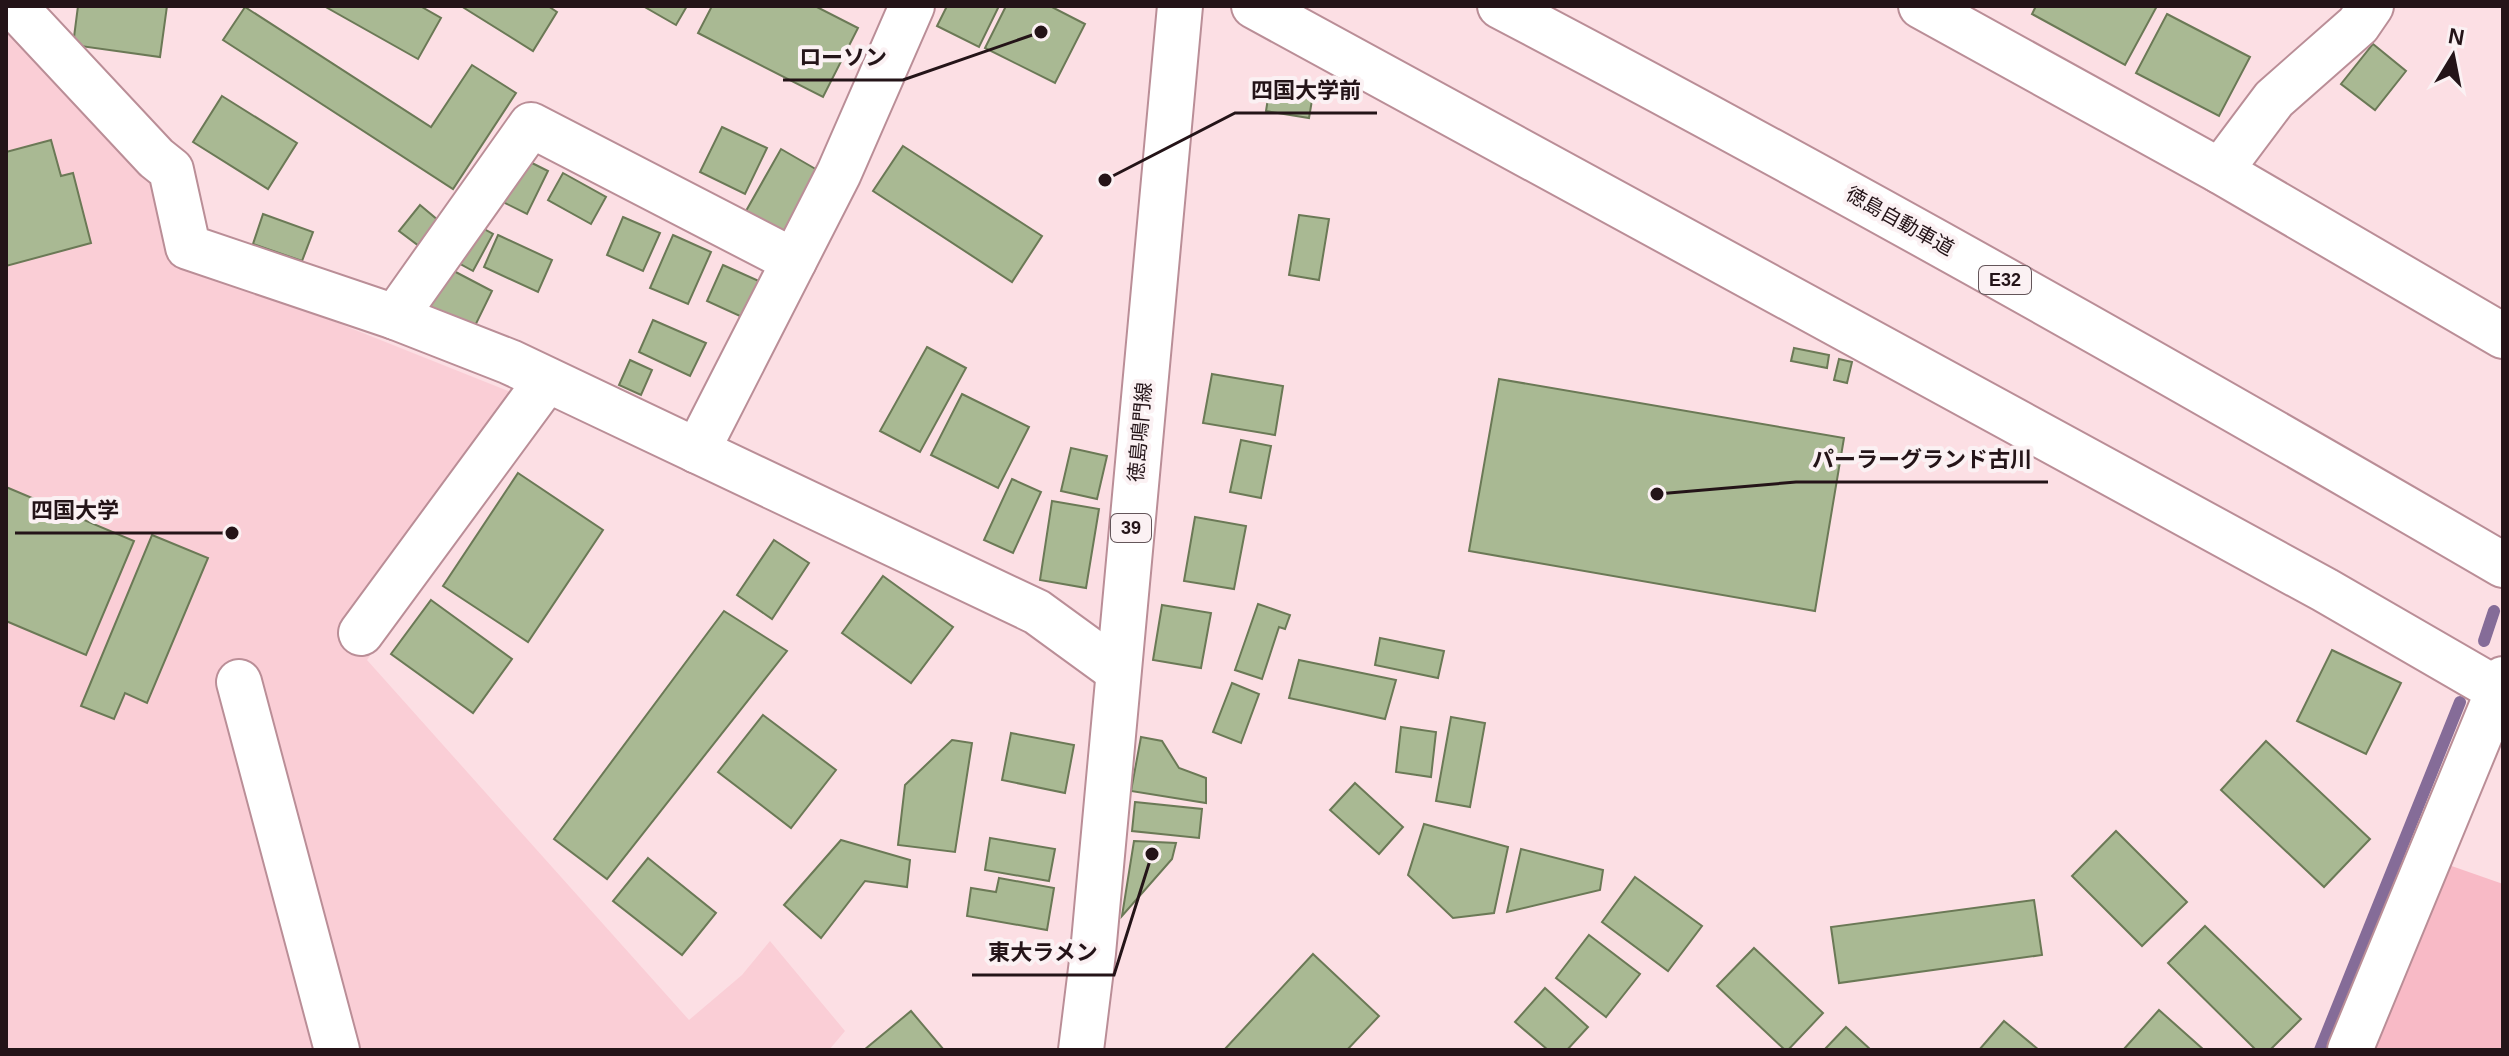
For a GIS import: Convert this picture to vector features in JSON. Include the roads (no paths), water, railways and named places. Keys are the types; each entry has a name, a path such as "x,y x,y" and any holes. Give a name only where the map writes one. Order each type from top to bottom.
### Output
{"main road":[{"path":"697,451 839,173 912,6"},
{"path":"1254,6 2501,688 2350,1050"},
{"name":"徳島自動車道","path":"1500,6 1728,126 2173,373 2503,565"},
{"path":"1921,6 2220,171 2503,336"},
{"path":"2220,171 2274,99 2358,25 2371,6"},
{"name":"徳島鳴門線","path":"1081,1050 1093,953 1177,7"},
{"path":"32,15 156,158 171,170 188,247 395,317 510,362 1037,612 1118,671"},
{"path":"395,317 531,125 794,261"},
{"path":"361,633 547,380"},
{"path":"239,682 337,1050"}],"waterway":[{"path":"2484,641 2494,611"},
{"path":"2320,1050 2460,702"}],"place":[{"name":"ローソン","path":"1041,32"},
{"name":"四国大学前","path":"1105,180"},
{"name":"パーラーグランド古川","path":"1657,494"},
{"name":"四国大学","path":"232,533"},
{"name":"東大ラメン","path":"1152,854"}]}
